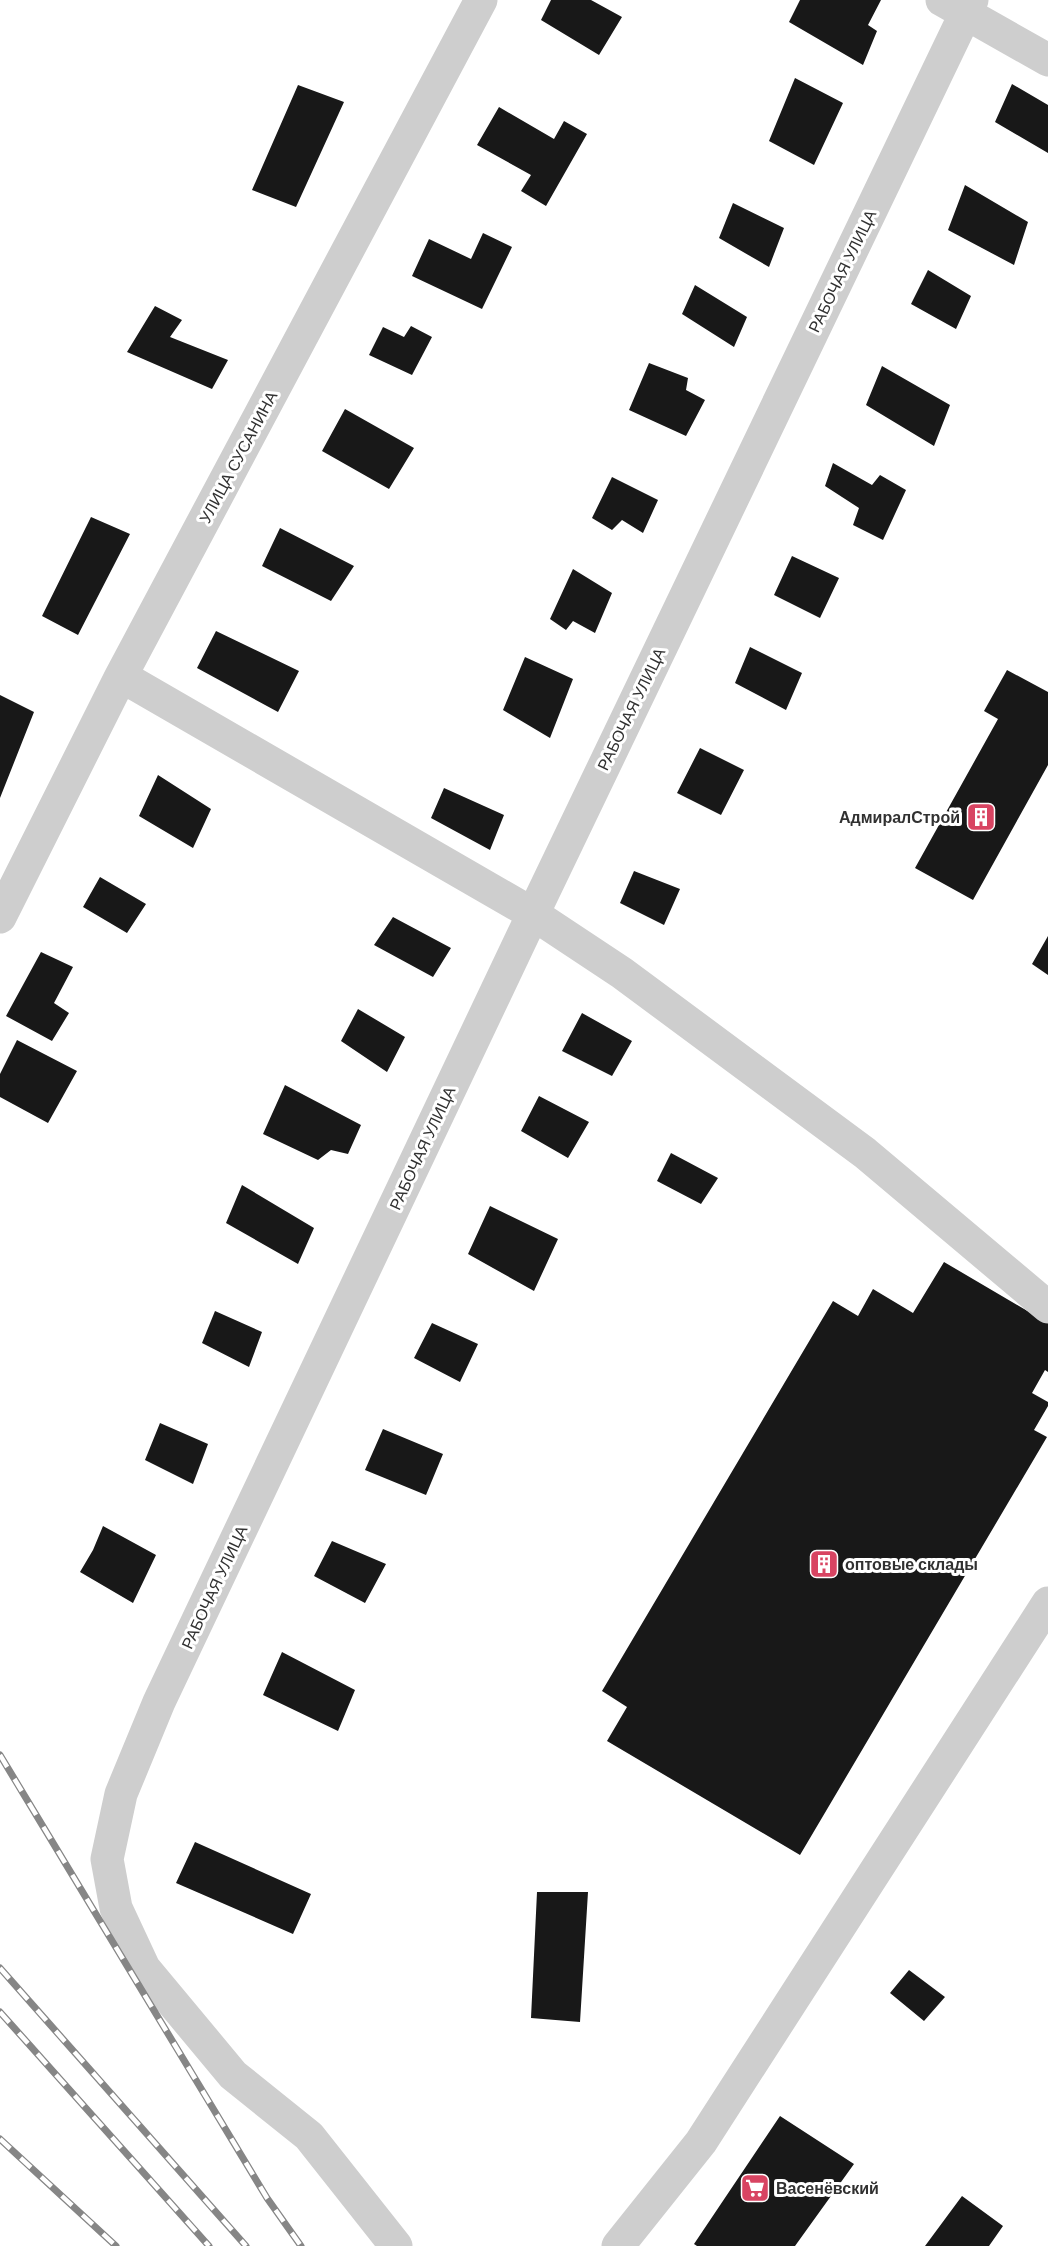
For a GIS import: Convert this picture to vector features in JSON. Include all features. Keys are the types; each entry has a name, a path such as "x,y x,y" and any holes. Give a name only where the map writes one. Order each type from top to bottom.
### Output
{"street":[{"name":"УЛИЦА СУСАНИНА","path":"0,917 121,676 481,0"},
{"path":"960,4 1048,60"},
{"name":"РАБОЧАЯ УЛИЦА","path":"396,2246 309,2136 233,2074 144,1968 116,1908 107,1858 121,1794 159,1702 533,914 960,4"},
{"path":"121,676 533,914 622,973 865,1153 1048,1307"},
{"path":"618,2246 701,2142 1048,1603"}],"building":[{"path":"551,0 591,0 622,17 599,55 541,20"},
{"path":"800,0 881,0 868,25 877,31 863,65 789,22"},
{"path":"795,78 843,103 814,165 769,141"},
{"path":"1012,84 1048,105 1048,153 995,122"},
{"path":"298,85 344,102 296,207 252,190"},
{"path":"499,107 554,139 564,121 587,134 546,206 521,191 531,175 477,145"},
{"path":"965,185 1028,222 1014,265 948,230"},
{"path":"733,203 784,228 769,267 719,238"},
{"path":"483,233 512,247 482,309 412,276 429,239 471,259"},
{"path":"928,270 971,296 956,329 911,304"},
{"path":"695,285 747,317 734,347 682,314"},
{"path":"155,306 182,320 170,337 228,360 212,389 127,352"},
{"path":"411,326 432,337 412,375 369,355 383,327 404,337"},
{"path":"649,363 688,378 686,390 705,400 686,436 629,410"},
{"path":"882,366 950,405 934,446 866,405"},
{"path":"345,409 414,448 389,489 322,451"},
{"path":"833,463 872,485 880,475 906,490 883,540 853,525 859,508 825,486"},
{"path":"612,477 658,500 643,533 622,520 612,530 592,518"},
{"path":"91,517 130,534 78,635 42,616"},
{"path":"280,528 354,566 331,601 262,566"},
{"path":"792,556 839,578 820,618 774,595"},
{"path":"573,569 612,593 595,633 573,621 566,630 550,619"},
{"path":"216,631 299,671 278,712 197,668"},
{"path":"750,647 802,673 786,710 735,683"},
{"path":"525,657 573,679 550,738 503,710"},
{"name":"АдмиралСтрой","path":"1007,670 1048,692 1048,765 973,900 915,868 998,719 984,711"},
{"path":"0,695 34,712 0,798"},
{"path":"700,748 744,770 721,815 677,793"},
{"path":"158,775 211,809 193,848 139,816"},
{"path":"444,788 504,815 490,850 431,818"},
{"path":"634,871 680,889 664,925 620,903"},
{"path":"100,877 146,904 127,933 83,907"},
{"path":"393,917 451,948 433,977 374,945"},
{"path":"1048,936 1048,975 1032,964"},
{"path":"41,952 73,967 54,1003 69,1013 52,1041 6,1016"},
{"path":"358,1009 405,1037 387,1072 341,1041"},
{"path":"582,1013 632,1041 612,1076 562,1051"},
{"path":"17,1040 77,1071 48,1123 0,1097 0,1074"},
{"path":"285,1085 361,1125 348,1154 331,1150 318,1160 263,1134"},
{"path":"539,1096 589,1122 568,1158 521,1131"},
{"path":"671,1153 718,1178 701,1204 657,1181"},
{"path":"242,1185 314,1228 298,1264 226,1223"},
{"path":"490,1206 558,1239 534,1291 468,1254"},
{"name":"оптовые склады","path":"944,1262 1048,1323 1048,1372 1045,1370 1032,1393 1048,1402 1034,1430 1047,1437 800,1855 607,1741 627,1707 602,1691 833,1301 858,1316 873,1289 913,1313"},
{"path":"215,1311 262,1332 249,1367 202,1343"},
{"path":"432,1323 478,1344 460,1382 414,1358"},
{"path":"160,1423 208,1444 193,1484 145,1460"},
{"path":"383,1429 443,1454 426,1495 365,1470"},
{"path":"103,1526 156,1555 133,1603 80,1572"},
{"path":"332,1541 386,1564 365,1603 314,1576"},
{"path":"282,1652 355,1690 338,1731 263,1695"},
{"path":"195,1842 311,1894 293,1934 176,1883"},
{"path":"537,1892 588,1892 580,2022 531,2018"},
{"path":"909,1970 945,1997 924,2021 890,1993"},
{"path":"780,2116 854,2164 795,2246 697,2246 694,2244"},
{"path":"962,2196 1003,2226 989,2246 925,2246"}],"railway":[{"path":"0,1755 267,2198 301,2246"},
{"path":"0,1968 246,2246"},
{"path":"0,2012 209,2246"},
{"path":"0,2139 116,2246"}],"place":[{"name":"АдмиралСтрой","path":"981,817"},
{"name":"оптовые склады","path":"824,1564"},
{"name":"Васенёвский","path":"755,2188"}]}
